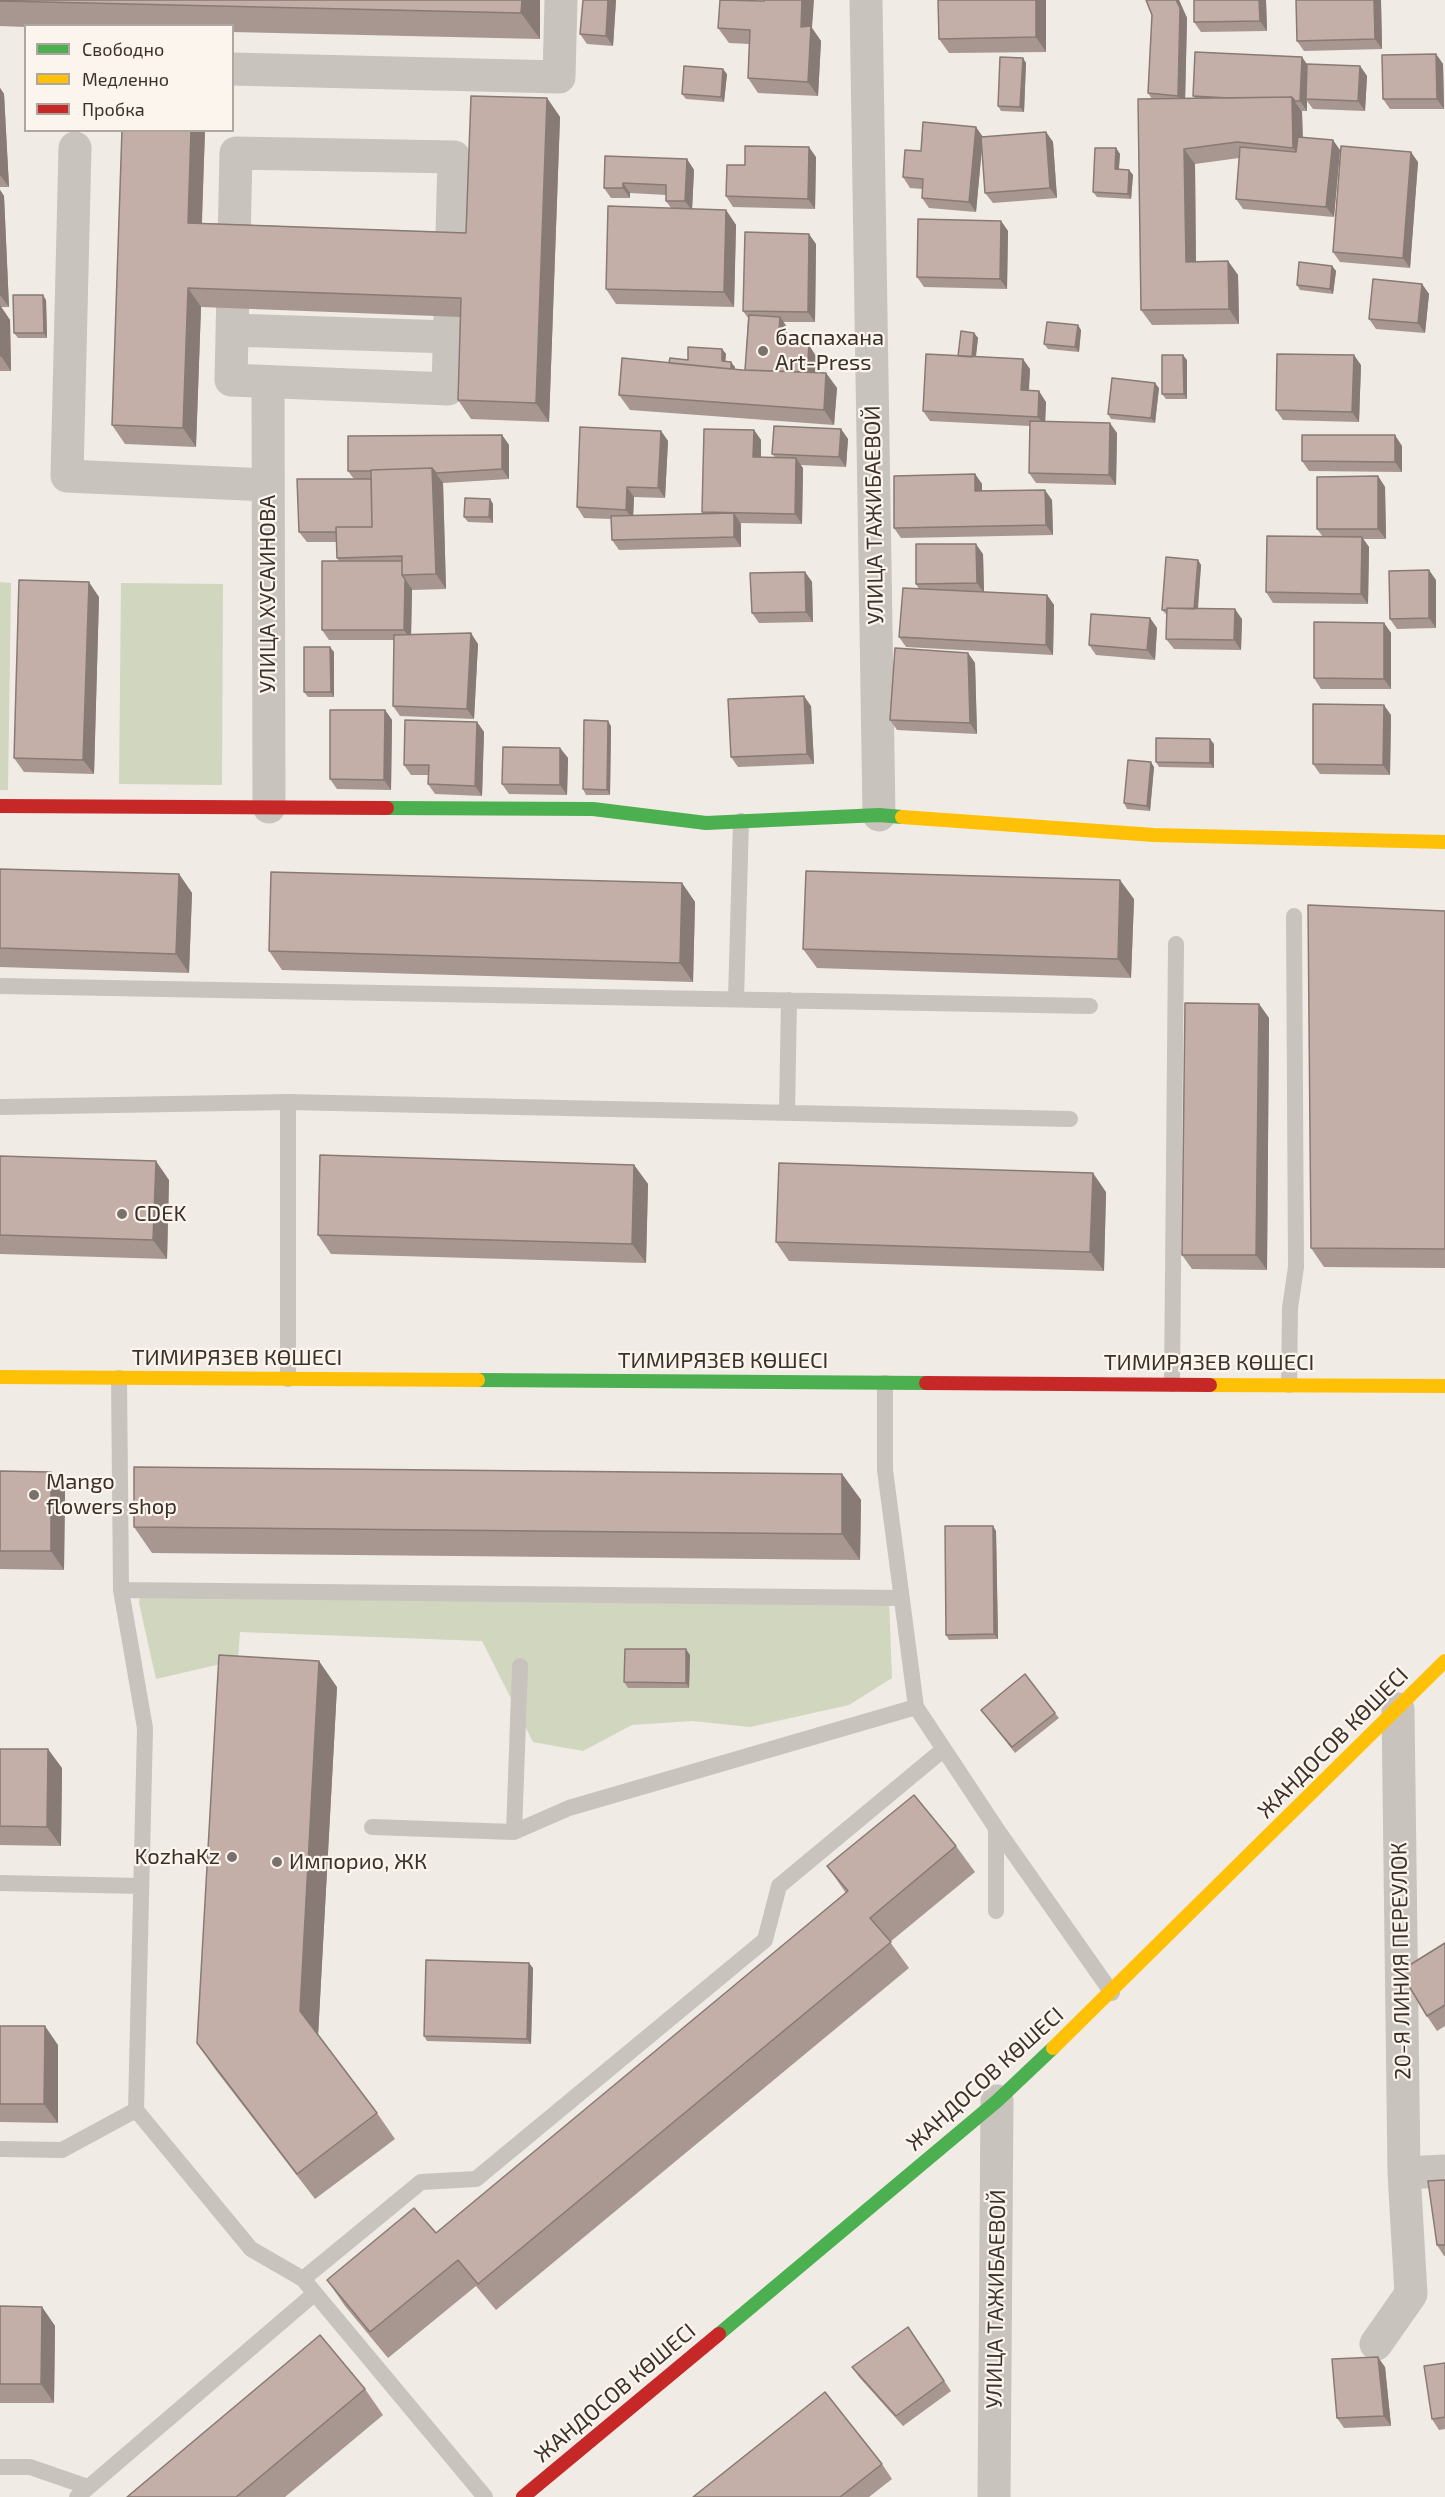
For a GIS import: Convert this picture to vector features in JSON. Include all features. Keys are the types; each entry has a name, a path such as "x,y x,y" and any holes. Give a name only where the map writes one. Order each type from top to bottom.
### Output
{"main road":[{"path":"0,806 593,809 706,823 879,815 1154,835 1445,842"},
{"name":"ТИМИРЯЗЕВ КӨШЕСІ","path":"0,1377 1445,1386"},
{"name":"ЖАНДОСОВ КӨШЕСІ","path":"523,2497 997,2101 1112,1993 1445,1661"}],"street":[{"path":"234,69 559,77 561,0"},
{"name":"УЛИЦА ТАЖИБАЕВОЙ","path":"866,0 879,815"},
{"path":"75,148 67,476 268,485"},
{"path":"236,153 454,158 448,389 231,380 232,330 236,153"},
{"path":"232,330 449,337"},
{"name":"УЛИЦА ХУСАИНОВА","path":"268,382 268,807"},
{"name":"20-Я ЛИНИЯ ПЕРЕУЛОК","path":"1376,2344 1411,2294 1404,2173 1398,1708"},
{"name":"УЛИЦА ТАЖИБАЕВОЙ","path":"994,2497 997,2101"},
{"path":"1404,2173 1445,2171"}],"lane":[{"path":"736,999 741,821"},
{"path":"1289,1385 1290,1308 1296,1267 1294,916"},
{"path":"1172,1384 1176,944"},
{"path":"0,986 1090,1006"},
{"path":"788,1113 789,1000"},
{"path":"288,1102 288,1379"},
{"path":"0,1107 288,1102 1070,1119"},
{"path":"119,1378 121,1590 145,1728 136,2110 251,2249 303,2279 485,2497"},
{"path":"885,1383 885,1470 916,1707 996,1828 1112,1993"},
{"path":"121,1590 902,1598"},
{"path":"513,1832 520,1666"},
{"path":"372,1827 513,1832 569,1809 916,1707"},
{"path":"303,2279 421,2182 476,2179 765,1940 779,1886 944,1749"},
{"path":"996,1828 996,1911"},
{"path":"0,1883 141,1886"},
{"path":"0,2149 62,2150 136,2110"},
{"path":"0,2467 30,2467 82,2492 314,2294"}],"green space":[{"path":"0,582 11,583 8,790 0,790"},
{"path":"121,583 223,584 222,785 119,784"},
{"path":"141,1590 889,1598 892,1678 849,1705 750,1727 692,1721 632,1725 583,1751 533,1742 482,1641 240,1632 238,1660 156,1679 139,1603"}],"building":[{"path":"0,0 522,0 521,13"},
{"path":"583,0 608,0 606,36 580,34"},
{"path":"720,0 802,0 801,27 811,26 808,82 748,78 750,30 718,28"},
{"path":"938,0 1036,0 1036,37 939,39"},
{"path":"1146,0 1176,0 1180,8 1178,96 1148,93 1152,15"},
{"path":"1194,0 1259,0 1260,21 1194,22"},
{"path":"1296,0 1374,0 1375,39 1297,41"},
{"path":"1195,52 1302,57 1300,101 1295,101 1292,97 1193,96"},
{"path":"1436,54 1437,99 1383,99 1382,55"},
{"path":"1000,57 1023,58 1020,107 998,106"},
{"path":"1307,64 1360,66 1358,101 1306,99"},
{"path":"684,66 723,69 721,97 682,94"},
{"path":"471,96 547,98 536,403 458,400 461,298 188,288 183,428 112,425 122,132 191,132 188,223 466,233"},
{"path":"1292,97 1293,148 1237,142 1184,149 1186,262 1228,261 1229,309 1141,310 1138,99"},
{"path":"923,122 976,127 969,202 922,198 923,179 903,177 905,150 921,151"},
{"path":"1046,132 1050,188 985,193 981,137"},
{"path":"1298,137 1333,140 1326,207 1236,199 1240,147 1296,152"},
{"path":"745,146 809,147 808,199 726,196 727,165 745,165"},
{"path":"1341,146 1411,152 1403,258 1333,252"},
{"path":"1095,148 1116,148 1115,169 1129,170 1128,194 1093,192"},
{"path":"605,156 687,159 685,201 666,201 666,185 623,183 623,188 604,188"},
{"path":"608,206 726,210 724,292 606,289"},
{"path":"918,219 1001,221 1000,279 917,277"},
{"path":"745,232 809,234 808,312 743,311"},
{"path":"1299,262 1332,266 1330,289 1297,285"},
{"path":"1373,279 1422,284 1418,323 1369,319"},
{"path":"13,295 43,295 44,333 14,333"},
{"path":"749,315 780,317 778,344 809,345 807,372 745,370"},
{"path":"1047,322 1078,325 1075,347 1044,344"},
{"path":"961,331 974,333 972,357 958,356"},
{"path":"688,347 722,349 722,361 731,362 731,369 669,363 670,358 688,360"},
{"path":"926,354 1023,359 1021,390 1039,391 1038,417 923,411"},
{"path":"1277,354 1354,355 1352,412 1276,410"},
{"path":"1162,355 1183,355 1184,394 1162,394"},
{"path":"622,358 742,370 826,373 824,410 619,395"},
{"path":"1112,378 1155,383 1151,418 1108,414"},
{"path":"1030,421 1110,423 1109,475 1029,473"},
{"path":"774,426 841,429 839,457 772,454"},
{"path":"580,427 661,431 658,488 627,487 626,510 577,507"},
{"path":"704,429 754,430 753,457 796,458 795,514 702,512"},
{"path":"502,435 502,469 436,473 432,468 348,471 348,436"},
{"path":"1302,435 1395,435 1395,462 1302,461"},
{"path":"432,468 436,574 402,575 402,556 337,558 336,527 372,527 371,470"},
{"path":"975,474 975,491 1045,490 1046,525 894,528 894,476"},
{"path":"1378,476 1378,529 1317,529 1317,477"},
{"path":"297,479 371,479 372,527 336,527 336,532 299,532"},
{"path":"465,498 490,499 489,517 464,517"},
{"path":"734,513 734,537 612,540 611,516"},
{"path":"1267,536 1362,537 1361,594 1266,592"},
{"path":"916,544 976,544 977,583 916,584"},
{"path":"1166,557 1198,560 1194,609 1167,608 1167,610 1162,610"},
{"path":"322,561 402,561 402,575 405,579 404,630 322,630"},
{"path":"1429,570 1429,618 1390,619 1389,571"},
{"path":"805,572 806,612 752,613 750,573"},
{"path":"19,580 89,582 83,760 14,758"},
{"path":"903,588 1047,595 1046,645 899,637"},
{"path":"1167,608 1235,609 1234,640 1166,639"},
{"path":"1091,614 1150,618 1147,650 1089,645"},
{"path":"1314,622 1384,623 1384,679 1314,678"},
{"path":"471,633 467,709 393,706 394,635"},
{"path":"304,647 330,647 331,692 304,692"},
{"path":"895,648 968,653 970,723 890,720"},
{"path":"804,696 807,754 731,757 728,699"},
{"path":"1313,704 1384,705 1383,765 1313,764"},
{"path":"330,710 385,710 384,780 330,779"},
{"path":"405,720 477,722 475,786 428,784 429,765 404,765"},
{"path":"584,720 608,721 607,790 583,789"},
{"path":"1156,738 1210,739 1210,763 1156,762"},
{"path":"503,747 560,748 560,785 502,784"},
{"path":"1128,760 1151,762 1147,806 1124,803"},
{"path":"0,869 179,874 176,954 0,948"},
{"path":"806,871 1120,880 1118,959 803,949"},
{"path":"271,872 682,883 680,963 269,951"},
{"path":"1308,905 1445,911 1445,1249 1311,1248"},
{"path":"1185,1003 1259,1004 1256,1255 1182,1255"},
{"path":"320,1155 634,1165 632,1244 318,1235"},
{"path":"0,1156 156,1161 153,1240 0,1235"},
{"path":"779,1163 1093,1173 1090,1252 776,1242"},
{"path":"134,1467 842,1474 842,1534 134,1527"},
{"path":"0,1471 51,1472 51,1551 0,1551"},
{"path":"945,1526 993,1526 994,1634 946,1635"},
{"path":"625,1649 686,1649 686,1683 624,1682"},
{"name":"Импорио, ЖК","path":"219,1655 319,1661 300,2011 377,2113 297,2174 197,2043"},
{"path":"1025,1674 1055,1713 1012,1747 981,1710"},
{"path":"0,1749 48,1749 47,1827 0,1826"},
{"path":"914,1795 956,1846 870,1918 891,1942 478,2284 458,2260 370,2332 327,2280 414,2208 436,2233 848,1891 827,1866"},
{"path":"1445,1943 1445,2005 1427,2016 1400,1971"},
{"path":"426,1960 529,1963 527,2039 424,2036"},
{"path":"0,2026 45,2026 44,2104 0,2104"},
{"path":"1445,2180 1445,2245 1437,2245 1428,2181"},
{"path":"0,2306 42,2307 41,2384 0,2384"},
{"path":"908,2327 944,2381 896,2416 852,2367"},
{"path":"320,2335 365,2389 236,2497 127,2497"},
{"path":"1378,2357 1384,2416 1337,2418 1332,2359"},
{"path":"1445,2363 1445,2417 1432,2419 1424,2366"},
{"path":"825,2392 882,2464 840,2497 693,2497"}],"traffic: fast":[{"path":"387,808 593,809 706,823 879,815 902,817"},
{"path":"478,1380 926,1383"},
{"path":"719,2334 997,2101 1053,2048"}],"traffic: slow":[{"path":"902,817 1154,835 1445,842"},
{"path":"0,1377 478,1380"},
{"path":"1210,1385 1445,1386"},
{"path":"1053,2048 1445,1661"}],"traffic: jam":[{"path":"0,806 387,808"},
{"path":"926,1383 1210,1385"},
{"path":"523,2497 719,2334"}],"place":[{"name":"баспахана Art-Press","path":"763,351"},
{"name":"CDEK","path":"122,1214"},
{"name":"Mango flowers shop","path":"34,1495"},
{"name":"KozhaKz","path":"232,1857"},
{"name":"Импорио, ЖК","path":"277,1862"}]}
